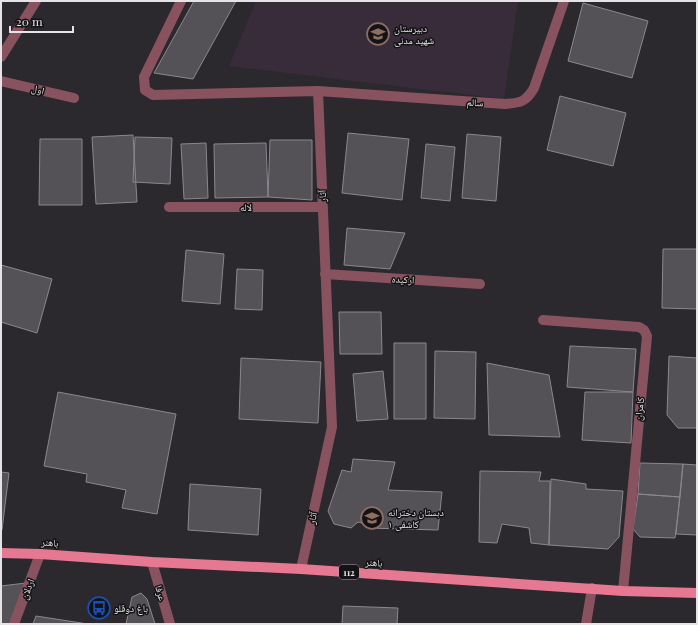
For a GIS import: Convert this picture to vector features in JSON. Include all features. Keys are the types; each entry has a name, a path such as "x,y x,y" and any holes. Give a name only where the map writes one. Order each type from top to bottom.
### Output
{"main road":[{"name":"باهنر","path":"1,553 302,569 623,591 697,593"}],"street":[{"path":"1,56 36,1"},
{"path":"181,1 144,77 145,90 153,96 318,91"},
{"name":"سالم","path":"318,91 505,104 518,103 528,98 534,88 564,1"},
{"name":"اول","path":"1,81 74,98"},
{"name":"آثار","path":"302,569 332,427 318,91"},
{"name":"لاله","path":"169,207 322,207"},
{"name":"ارکیده","path":"325,274 480,284"},
{"name":"کامران","path":"543,320 639,327 644,330 647,336 623,591"},
{"name":"اردلان","path":"14,624 40,554"},
{"name":"عرفا","path":"152,562 170,624"},
{"path":"586,624 592,588"}],"shaded area":[{"name":"دبیرستان شهید مدنی","path":"256,1 518,1 504,99 229,66"}],"building":[{"path":"194,1 236,1 193,79 154,73"},
{"path":"583,3 648,21 632,78 568,61"},
{"path":"560,96 626,113 613,166 547,150"},
{"path":"348,133 409,139 402,200 342,193"},
{"path":"467,134 501,137 496,201 462,198"},
{"path":"133,135 137,202 96,204 92,137"},
{"path":"135,137 172,138 170,184 133,182"},
{"path":"40,139 82,139 82,205 39,205"},
{"path":"270,140 312,140 312,200 268,197"},
{"path":"206,143 208,198 184,199 181,144"},
{"path":"266,143 268,197 215,198 214,144"},
{"path":"426,144 455,147 450,201 421,198"},
{"path":"347,228 405,233 390,269 344,265"},
{"path":"663,249 697,249 697,309 662,308"},
{"path":"186,250 224,254 220,304 182,301"},
{"path":"1,265 52,279 37,333 1,322"},
{"path":"237,269 263,270 262,310 235,309"},
{"path":"339,312 381,312 382,354 340,354"},
{"path":"394,343 426,343 426,419 394,419"},
{"path":"570,346 636,349 633,392 567,387"},
{"path":"435,351 476,352 475,419 434,418"},
{"path":"669,356 697,358 697,428 678,428 667,415"},
{"path":"241,358 321,362 318,423 239,419"},
{"path":"487,363 549,375 560,437 489,435"},
{"path":"383,371 388,419 357,421 353,374"},
{"path":"58,392 176,414 157,514 122,508 126,490 86,482 87,474 44,466"},
{"path":"585,392 633,392 631,443 582,440"},
{"path":"353,459 395,462 388,490 442,492 438,530 368,528 366,524 358,522 351,528 334,524 328,511 342,470 351,472"},
{"path":"640,463 683,464 680,497 638,494"},
{"path":"683,464 697,465 697,535 676,534"},
{"path":"480,471 541,472 539,481 550,481 549,545 531,543 529,528 502,524 497,543 479,542"},
{"path":"1,472 9,473 2,530 1,530"},
{"path":"551,479 586,484 586,489 623,491 619,537 608,549 549,545"},
{"path":"190,484 261,489 258,535 188,530"},
{"path":"638,494 680,497 675,538 640,537 633,529"},
{"path":"26,583 11,624 1,624 1,586"},
{"path":"141,593 147,599 155,624 126,624 132,597"},
{"path":"343,606 398,608 397,624 342,624"},
{"path":"36,616 88,624 33,624"}],"place":[{"name":"دبیرستان شهید مدنی","path":"378,34"},
{"name":"دبستان دخترانه کاشفی ۱","path":"372,518"},
{"name":"باغ دوقلو","path":"99,608"}]}
